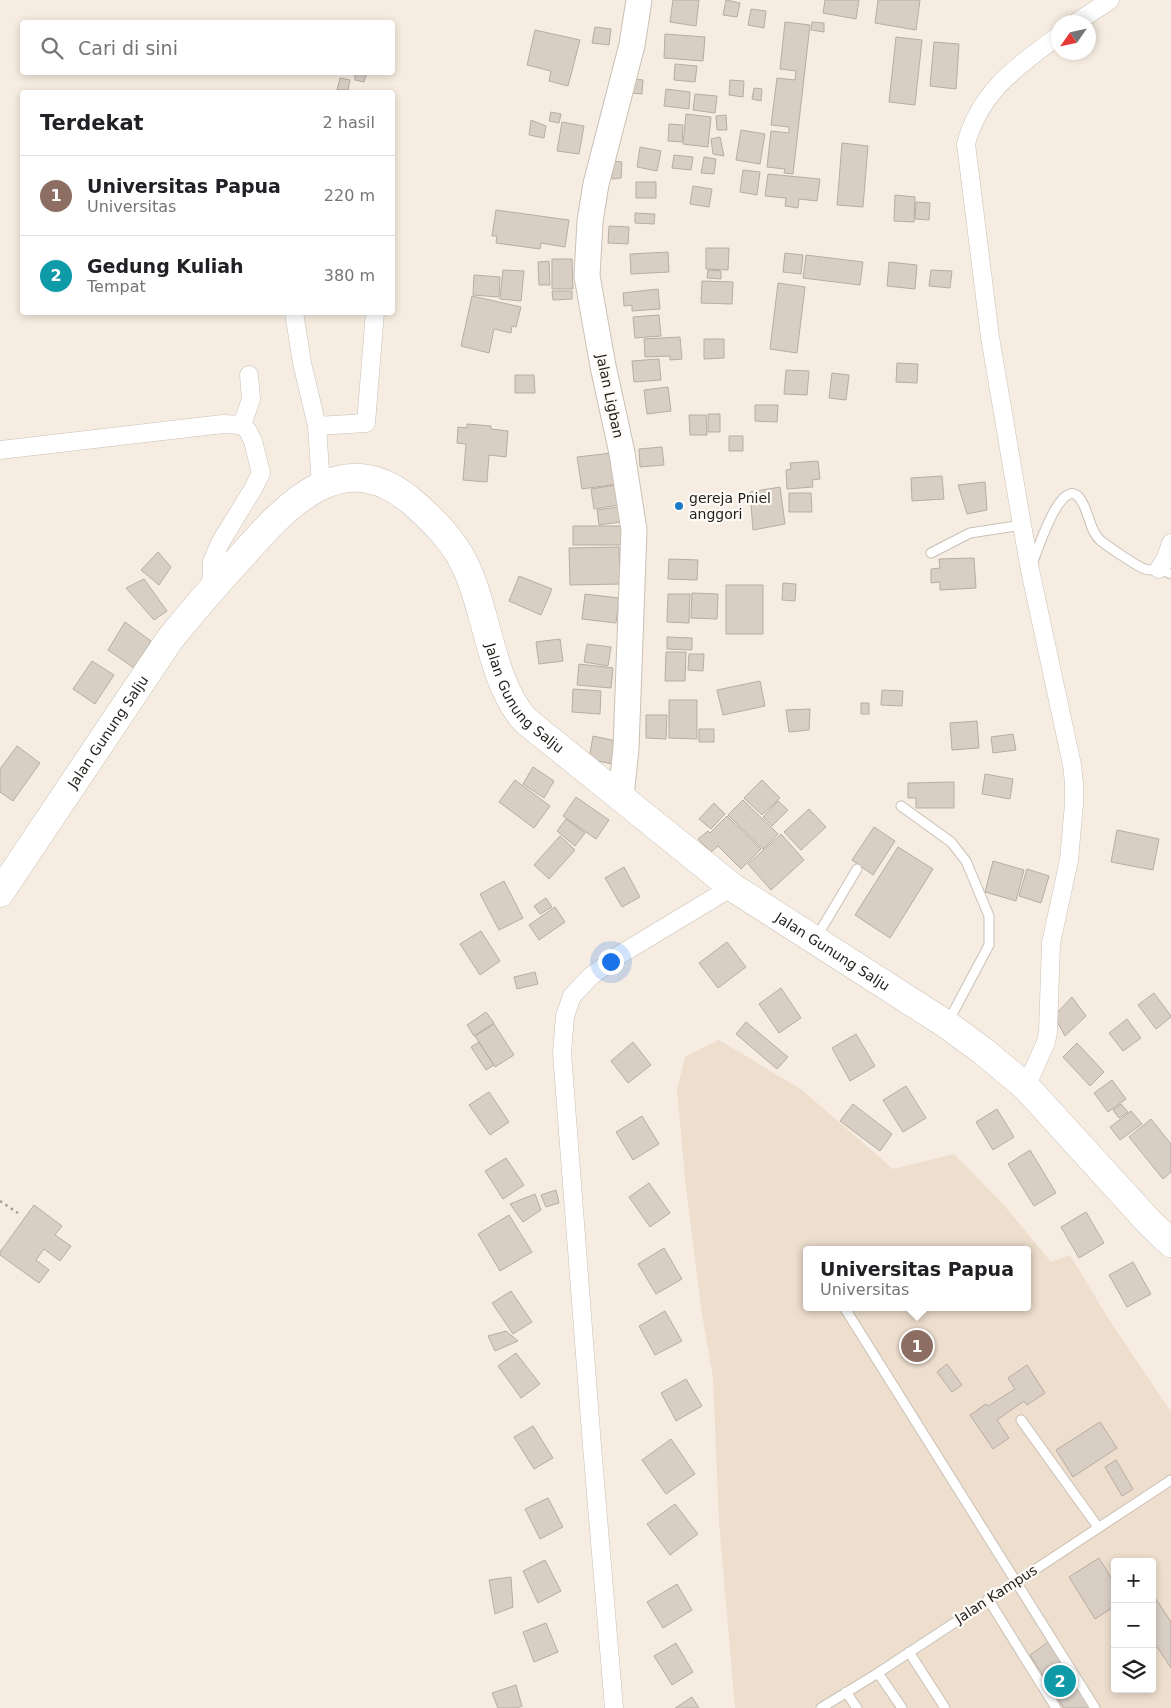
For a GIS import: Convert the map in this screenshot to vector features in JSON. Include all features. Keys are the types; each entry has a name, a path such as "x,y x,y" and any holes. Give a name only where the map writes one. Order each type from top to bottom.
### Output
{"main road":[{"name":"Jalan Ligban","path":"621,797 626,748 634,530 622,453 603,366 587,276 590,220 596,184 632,45 639,0"},
{"name":"Jalan Gunung Salju","path":"0,893 165,647 211,590 263,532 294,502 321,486 343,479 360,477 377,480 410,499 436,524 457,549 469,574 502,682 514,707 535,729 732,887 946,1024 983,1051 1026,1087 1149,1222 1171,1243"}],"street":[{"path":"1088,15 1110,0"},
{"path":"1026,1087 1046,1042 1048,1032 1050,943 1069,860 1074,783 1072,765 1030,570 990,338 966,144 970,130 987,99 1005,77 1051,41"},
{"path":"294,315 302,362 317,426 321,486"},
{"path":"317,426 366,423 375,315"},
{"path":"242,425 251,398 248,375"},
{"path":"0,450 223,424 242,425 248,431 253,441 260,473 254,488 220,544 212,562 211,590"},
{"path":"1165,572 1166,558 1171,543"},
{"path":"614,1708 592,1456 562,1053 565,1016 572,996 591,976 620,954 732,887"}],"lane":[{"path":"1030,570 1054,510 1064,497 1070,494 1076,495 1082,500 1095,533 1101,541 1144,569 1165,572"},
{"path":"931,553 970,533 1022,525"},
{"path":"901,806 951,842 966,861 989,916 989,944 946,1024"},
{"path":"815,940 857,869"},
{"path":"847,1311 1096,1708"},
{"path":"1021,1420 1098,1527"},
{"name":"Jalan Kampus","path":"821,1708 1171,1480"},
{"path":"988,1599 1056,1708"},
{"path":"909,1652 946,1708"},
{"path":"878,1672 902,1708"},
{"path":"846,1692 856,1708"}],"path":[{"path":"0,1201 18,1214"}],"shaded area":[{"path":"719,1040 802,1090 893,1169 954,1154 1002,1203 1051,1262 1070,1255 1106,1315 1171,1412 1171,1708 735,1708 719,1521 713,1377 702,1314 686,1188 677,1090 685,1057"}],"building":[{"path":"673,0 699,0 696,26 670,22"},
{"path":"726,0 740,3 737,17 723,15"},
{"path":"825,0 859,0 856,19 823,13"},
{"path":"878,0 920,0 916,30 875,23"},
{"path":"751,9 766,11 764,28 748,25"},
{"path":"785,22 810,25 793,174 784,173 785,169 767,167 771,131 789,133 789,127 771,125 777,78 795,80 796,71 780,69"},
{"path":"812,22 824,23 824,32 811,30"},
{"path":"595,27 611,29 609,45 592,43"},
{"path":"535,30 580,40 568,86 549,81 551,71 527,65"},
{"path":"665,34 705,37 703,61 664,58"},
{"path":"896,37 922,40 915,105 889,102"},
{"path":"934,42 959,44 956,89 930,86"},
{"path":"675,64 697,66 695,82 674,80"},
{"path":"355,75 366,75 364,82 355,80"},
{"path":"340,78 350,80 348,90 337,90"},
{"path":"633,79 643,80 642,94 631,93"},
{"path":"730,80 744,81 743,97 729,95"},
{"path":"754,88 762,89 761,101 752,99"},
{"path":"666,89 690,92 689,109 664,106"},
{"path":"695,94 717,96 715,113 693,110"},
{"path":"551,112 561,114 559,123 549,121"},
{"path":"686,114 711,117 708,147 683,144"},
{"path":"726,115 727,130 717,130 716,116"},
{"path":"531,120 546,126 544,138 529,135"},
{"path":"562,122 584,126 579,154 557,151"},
{"path":"669,124 683,125 682,142 668,141"},
{"path":"741,130 765,134 760,164 736,160"},
{"path":"720,137 724,156 713,154 711,139"},
{"path":"842,143 868,146 863,207 837,205"},
{"path":"640,147 661,151 657,171 637,167"},
{"path":"674,155 693,157 691,170 672,168"},
{"path":"704,157 716,159 714,174 701,173"},
{"path":"612,161 622,162 621,178 612,179"},
{"path":"743,170 760,172 757,195 740,192"},
{"path":"768,174 820,179 817,201 799,199 798,208 785,206 786,198 765,196"},
{"path":"636,182 656,182 656,198 636,198"},
{"path":"693,186 712,189 709,207 690,204"},
{"path":"895,195 915,197 914,222 894,221"},
{"path":"916,202 930,203 929,220 915,219"},
{"path":"496,210 569,220 565,247 541,243 540,249 496,243 497,236 492,236"},
{"path":"635,213 655,214 654,224 635,223"},
{"path":"609,226 629,227 628,244 608,243"},
{"path":"706,248 729,248 728,270 706,269"},
{"path":"668,252 669,272 631,274 630,254"},
{"path":"785,253 803,255 801,274 783,272"},
{"path":"806,255 863,262 860,285 803,278"},
{"path":"552,259 572,259 573,289 552,289"},
{"path":"549,261 550,285 539,285 538,262"},
{"path":"889,262 917,265 915,289 887,286"},
{"path":"503,270 524,271 521,301 500,299"},
{"path":"708,270 721,271 721,279 707,278"},
{"path":"931,270 952,271 950,288 929,286"},
{"path":"474,275 500,277 499,297 473,295"},
{"path":"702,281 733,282 732,304 701,303"},
{"path":"778,283 805,287 797,353 770,349"},
{"path":"658,289 660,309 632,311 632,305 624,306 623,293"},
{"path":"552,291 572,291 572,299 553,300"},
{"path":"472,296 521,307 516,327 512,326 511,333 494,329 489,353 461,346"},
{"path":"659,315 661,336 635,338 633,317"},
{"path":"680,337 682,359 670,360 670,356 645,357 644,339"},
{"path":"704,339 724,339 724,358 704,359"},
{"path":"659,359 661,380 634,382 632,361"},
{"path":"897,363 918,364 917,383 896,382"},
{"path":"786,370 809,371 807,395 784,394"},
{"path":"832,373 849,375 846,400 829,398"},
{"path":"515,375 534,375 535,393 515,393"},
{"path":"668,387 671,411 647,414 644,390"},
{"path":"755,405 778,405 777,422 755,421"},
{"path":"708,414 720,414 720,432 708,432"},
{"path":"689,415 706,415 707,435 690,435"},
{"path":"467,424 491,426 491,429 508,431 506,457 489,455 487,482 463,480 466,444 457,443 458,427 467,428"},
{"path":"729,436 743,436 743,451 729,451"},
{"path":"662,447 664,465 640,467 639,449"},
{"path":"612,453 617,484 582,489 577,457"},
{"path":"818,461 820,479 812,480 813,487 787,489 786,470 791,469 790,463"},
{"path":"942,476 944,499 912,501 911,478"},
{"path":"985,482 987,510 967,514 958,485"},
{"path":"616,485 619,505 594,509 591,489"},
{"path":"780,487 785,524 753,530 750,492"},
{"path":"789,493 811,493 812,512 789,512"},
{"path":"619,507 621,522 599,525 597,510"},
{"path":"573,526 623,526 623,545 573,545"},
{"path":"619,547 620,584 570,585 569,548"},
{"path":"158,552 171,567 159,585 141,570"},
{"path":"974,558 976,588 940,590 940,582 931,583 931,569 940,568 939,559"},
{"path":"669,559 698,560 697,580 668,579"},
{"path":"519,576 552,589 541,615 509,601"},
{"path":"144,579 167,611 154,620 126,588"},
{"path":"783,583 796,584 795,601 782,600"},
{"path":"726,585 763,585 763,634 726,634"},
{"path":"692,593 718,594 717,619 691,618"},
{"path":"585,594 619,598 616,623 582,619"},
{"path":"668,594 690,594 689,623 667,622"},
{"path":"125,622 151,641 134,668 108,650"},
{"path":"667,637 692,638 692,650 667,649"},
{"path":"560,639 563,661 539,664 536,642"},
{"path":"587,644 611,647 608,666 584,662"},
{"path":"666,652 686,652 685,681 665,681"},
{"path":"689,654 704,654 703,671 688,670"},
{"path":"92,661 114,675 95,704 73,689"},
{"path":"579,664 613,668 611,688 577,685"},
{"path":"760,681 765,706 723,715 717,690"},
{"path":"573,689 601,691 600,714 572,712"},
{"path":"882,690 903,691 902,706 881,705"},
{"path":"669,700 697,700 697,739 669,738"},
{"path":"861,703 869,703 869,714 861,714"},
{"path":"810,709 809,730 789,732 786,710"},
{"path":"646,715 667,715 666,739 646,738"},
{"path":"977,721 979,748 952,750 950,723"},
{"path":"699,729 714,729 714,742 699,742"},
{"path":"1013,734 1016,750 993,753 991,737"},
{"path":"593,736 616,741 612,764 589,759"},
{"path":"17,746 40,763 13,801 0,792 0,769"},
{"path":"533,767 554,781 544,798 523,784"},
{"path":"985,774 1013,779 1010,799 982,794"},
{"path":"515,780 550,806 534,828 499,802"},
{"path":"762,780 780,798 762,815 744,798"},
{"path":"954,782 954,808 916,808 916,798 908,798 908,783"},
{"path":"576,797 609,820 596,839 563,816"},
{"path":"743,800 778,834 763,849 728,815"},
{"path":"778,801 788,810 772,826 763,817"},
{"path":"714,803 725,814 711,829 699,819"},
{"path":"809,809 826,827 801,850 784,832"},
{"path":"727,816 761,849 741,869 718,846 711,852 698,839 708,831 710,833"},
{"path":"566,819 585,833 575,846 557,831"},
{"path":"874,827 895,841 873,875 852,860"},
{"path":"1117,830 1159,839 1153,870 1111,862"},
{"path":"781,834 804,860 771,890 748,864"},
{"path":"560,836 575,850 549,879 534,865"},
{"path":"898,847 933,869 890,938 855,915"},
{"path":"993,861 1024,870 1016,901 985,892"},
{"path":"624,867 640,897 622,907 605,878"},
{"path":"1027,869 1049,876 1041,903 1019,896"},
{"path":"504,881 523,918 499,930 480,894"},
{"path":"546,898 552,907 540,914 534,906"},
{"path":"555,907 565,922 539,940 529,925"},
{"path":"481,931 500,961 480,975 460,944"},
{"path":"727,942 746,967 718,988 699,963"},
{"path":"535,972 538,984 517,989 514,977"},
{"path":"781,988 801,1018 779,1033 759,1004"},
{"path":"1154,993 1171,1016 1156,1029 1138,1005"},
{"path":"1072,997 1086,1016 1065,1036 1054,1016"},
{"path":"486,1012 494,1023 474,1036 467,1025"},
{"path":"1127,1019 1141,1038 1123,1051 1109,1033"},
{"path":"746,1022 788,1057 777,1069 736,1034"},
{"path":"494,1024 514,1055 495,1067 475,1036"},
{"path":"856,1034 875,1066 850,1081 832,1048"},
{"path":"479,1042 494,1065 486,1070 471,1047"},
{"path":"633,1042 651,1065 628,1083 611,1061"},
{"path":"1077,1043 1104,1072 1090,1086 1063,1057"},
{"path":"1112,1080 1126,1099 1108,1112 1094,1093"},
{"path":"906,1086 926,1118 903,1132 883,1100"},
{"path":"489,1092 509,1122 490,1135 469,1105"},
{"path":"853,1104 892,1134 880,1151 840,1121"},
{"path":"1121,1104 1128,1112 1119,1118 1113,1110"},
{"path":"997,1109 1014,1137 993,1150 976,1122"},
{"path":"1131,1111 1142,1124 1120,1140 1110,1127"},
{"path":"642,1116 659,1144 633,1160 616,1132"},
{"path":"1151,1119 1171,1144 1171,1172 1163,1179 1129,1137"},
{"path":"1030,1150 1056,1193 1034,1206 1008,1164"},
{"path":"506,1158 524,1185 503,1199 485,1171"},
{"path":"649,1183 670,1213 650,1227 629,1197"},
{"path":"556,1190 559,1203 546,1207 541,1195"},
{"path":"535,1194 541,1210 523,1222 510,1204"},
{"path":"34,1205 62,1226 55,1235 71,1246 60,1261 44,1249 36,1260 49,1270 39,1283 0,1255 0,1252"},
{"path":"1086,1212 1104,1243 1079,1258 1061,1227"},
{"path":"509,1215 532,1252 500,1271 478,1234"},
{"path":"664,1248 682,1279 656,1294 638,1264"},
{"path":"1133,1262 1151,1294 1127,1307 1109,1275"},
{"path":"511,1291 532,1322 513,1334 492,1303"},
{"path":"665,1311 682,1341 655,1355 639,1326"},
{"path":"506,1331 518,1341 495,1351 488,1336"},
{"path":"516,1353 540,1384 521,1398 498,1366"},
{"path":"947,1364 962,1385 952,1392 937,1372"},
{"path":"1027,1365 1045,1393 1027,1405 1024,1401 997,1420 1009,1438 993,1449 970,1415 986,1404 988,1406 1015,1389 1008,1378"},
{"path":"686,1379 702,1406 676,1421 661,1393"},
{"path":"1100,1422 1117,1448 1073,1477 1056,1450"},
{"path":"533,1426 553,1458 534,1469 514,1437"},
{"path":"671,1439 695,1474 666,1494 642,1460"},
{"path":"1116,1460 1133,1489 1122,1496 1105,1467"},
{"path":"548,1498 563,1527 540,1539 525,1509"},
{"path":"675,1504 698,1534 670,1555 647,1524"},
{"path":"1099,1558 1111,1578 1111,1609 1095,1619 1069,1577"},
{"path":"545,1560 561,1591 538,1603 523,1571"},
{"path":"511,1577 513,1607 495,1614 489,1580"},
{"path":"677,1584 692,1610 663,1628 647,1602"},
{"path":"1156,1599 1171,1622 1171,1668 1156,1645"},
{"path":"546,1623 558,1652 534,1662 523,1632"},
{"path":"1048,1642 1090,1708 1064,1708 1030,1655"},
{"path":"676,1643 693,1672 672,1685 654,1656"},
{"path":"516,1685 522,1706 517,1708 498,1708 492,1693"},
{"path":"692,1697 699,1708 675,1708"}],"place":[{"name":"gereja Pniel anggori","path":"679,506"},
{"name":"Universitas Papua","path":"917,1346"},
{"name":"Gedung Kuliah","path":"1060,1681"}]}
